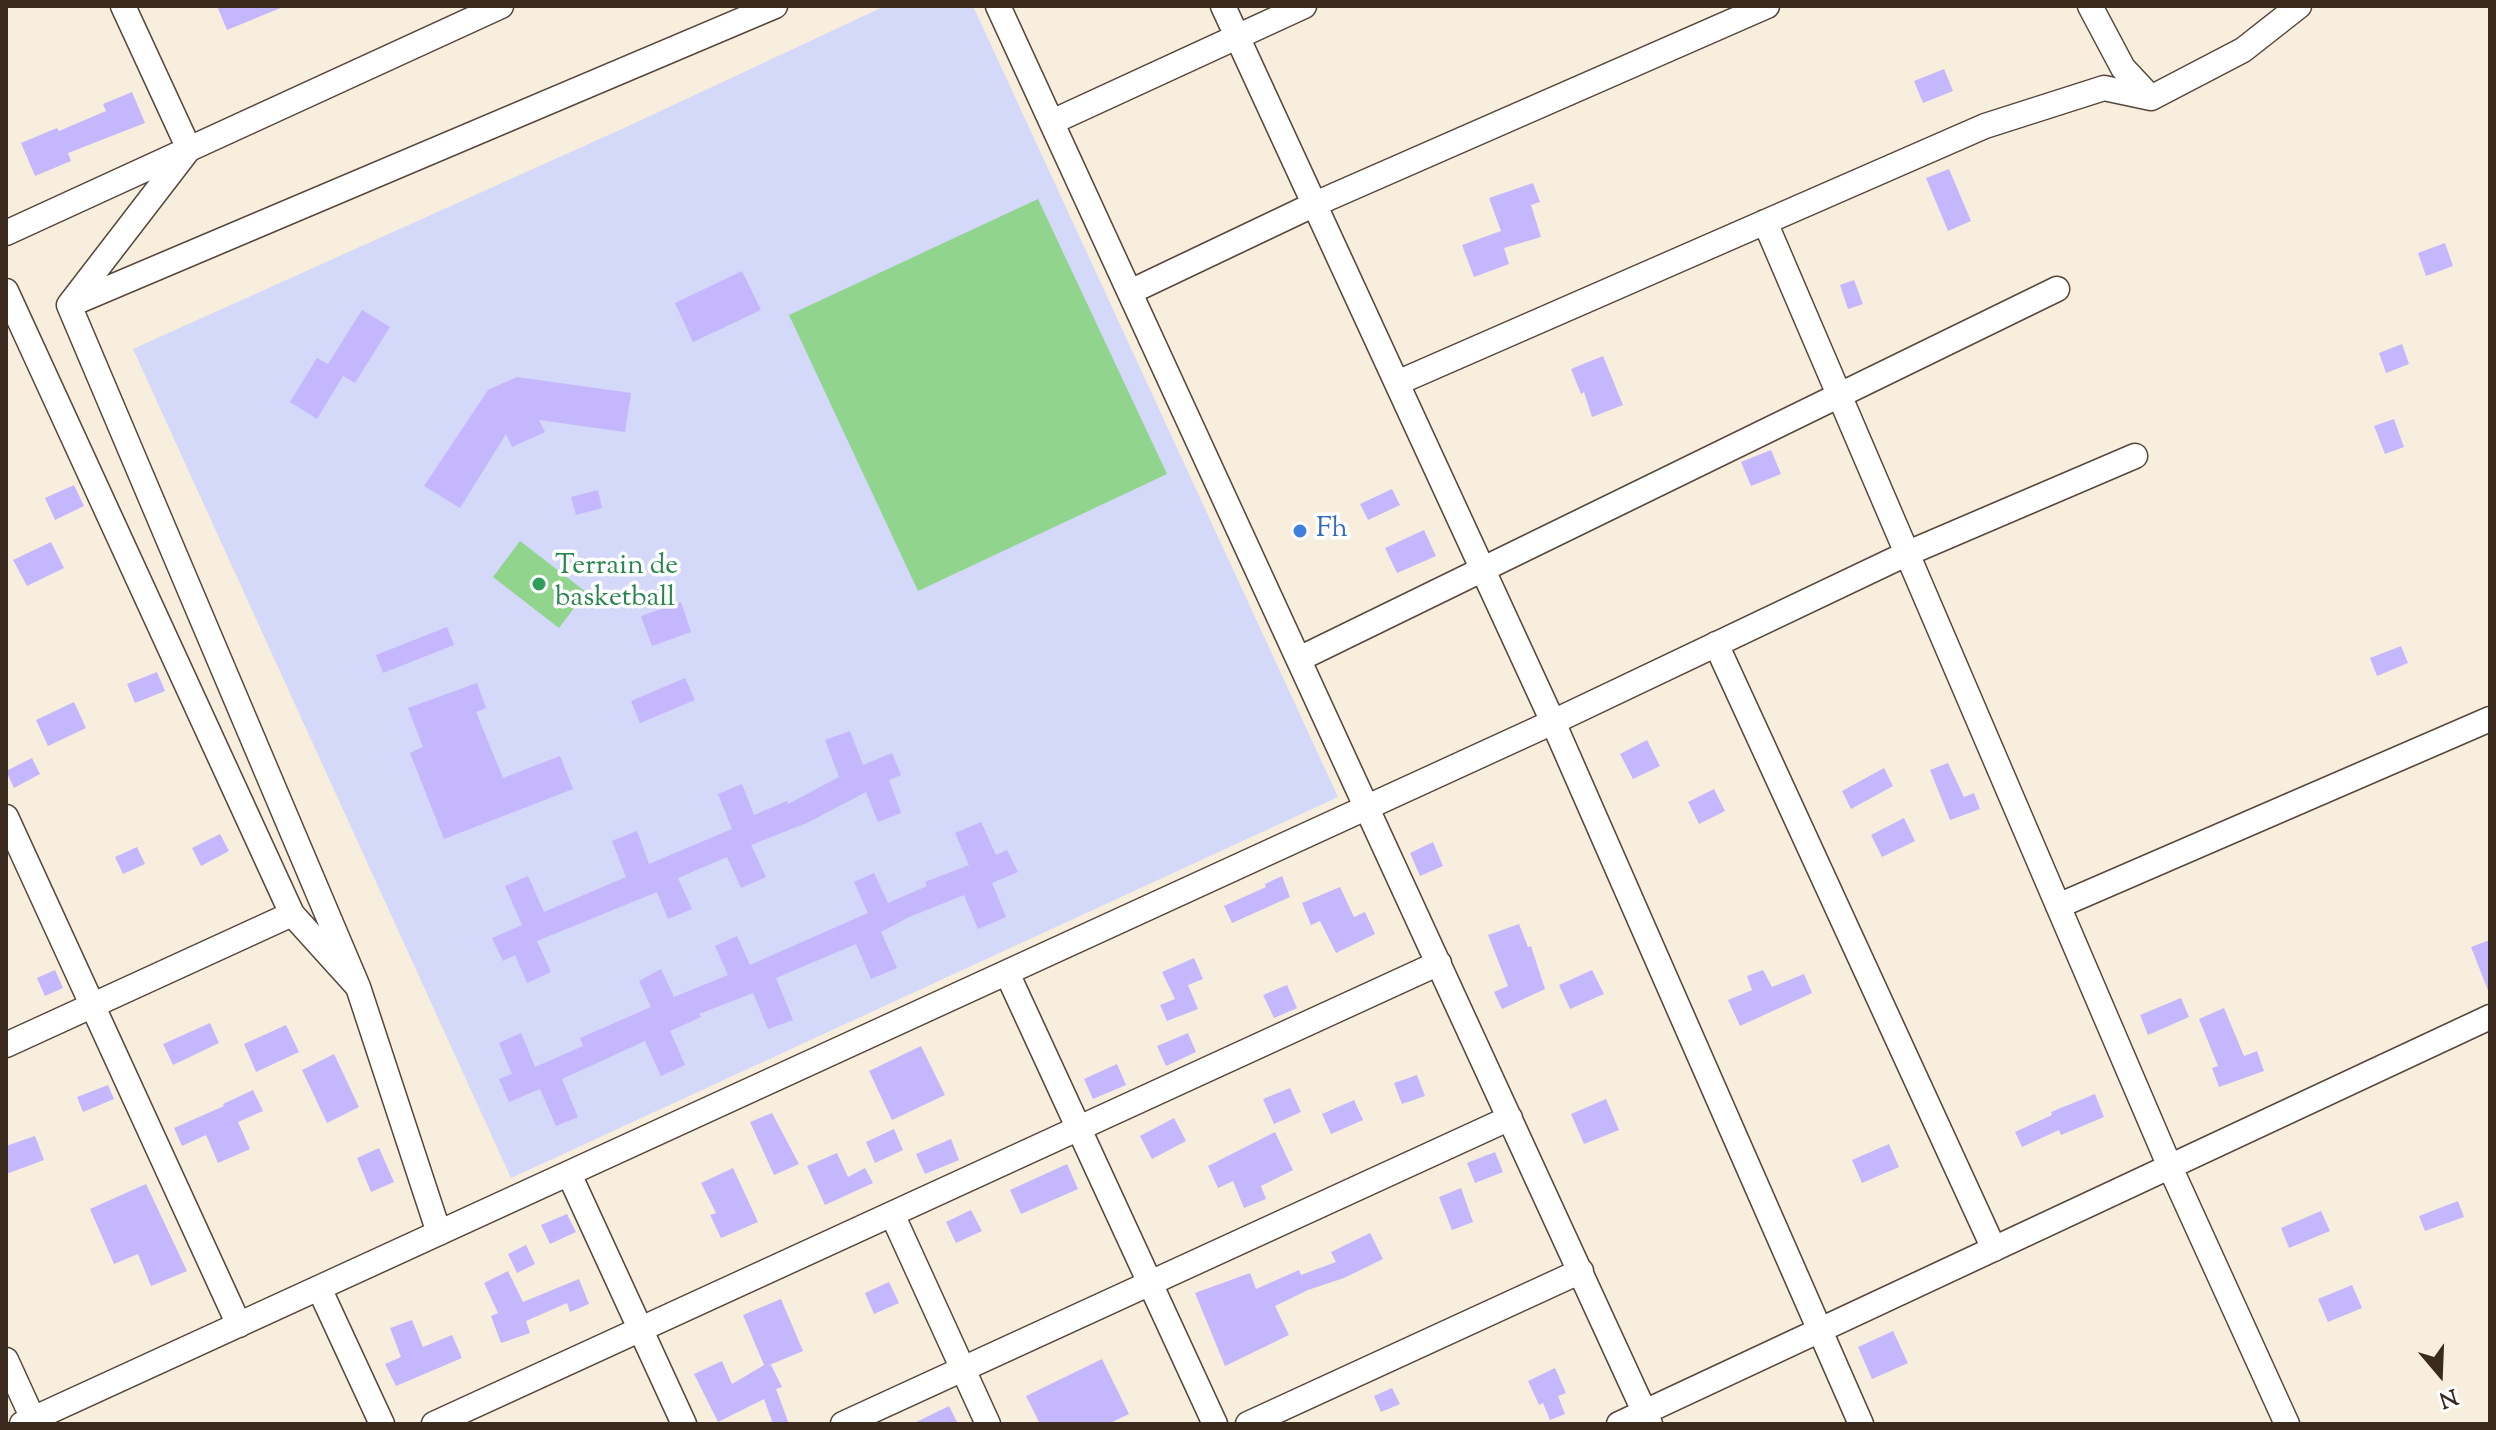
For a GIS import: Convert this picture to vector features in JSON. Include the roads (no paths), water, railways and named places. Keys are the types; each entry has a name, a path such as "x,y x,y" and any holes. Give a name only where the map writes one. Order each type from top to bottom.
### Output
{"street":[{"path":"123,6 189,149"},
{"path":"6,233 501,6"},
{"path":"69,305 775,6"},
{"path":"998,6 1647,1418"},
{"path":"1223,6 1553,722 1861,1424"},
{"path":"1052,122 1304,6"},
{"path":"1130,292 1315,204 1767,6"},
{"path":"2090,6 2123,68 2151,98"},
{"path":"1397,383 1985,126 2104,88 2151,98 2243,50 2299,6"},
{"path":"69,305 189,149"},
{"path":"1765,222 2170,1167 2287,1424"},
{"path":"1299,659 2057,289"},
{"path":"6,291 292,914 358,987"},
{"path":"69,305 358,987 439,1233"},
{"path":"6,1360 28,1421 1367,808 1906,554 2135,456"},
{"path":"1716,644 1994,1249"},
{"path":"2058,906 2490,719"},
{"path":"6,817 239,1325"},
{"path":"6,1045 292,914"},
{"path":"434,1424 1439,963"},
{"path":"1007,973 1215,1424"},
{"path":"1619,1424 1647,1418 1819,1331 2490,1017"},
{"path":"843,1424 1510,1118"},
{"path":"569,1174 684,1424"},
{"path":"892,1214 988,1424"},
{"path":"1248,1424 1581,1271"},
{"path":"319,1288 382,1424"}],"place":[{"name":"Fh","path":"1300,531"},
{"name":"Terrain de basketball","path":"539,584"}]}
